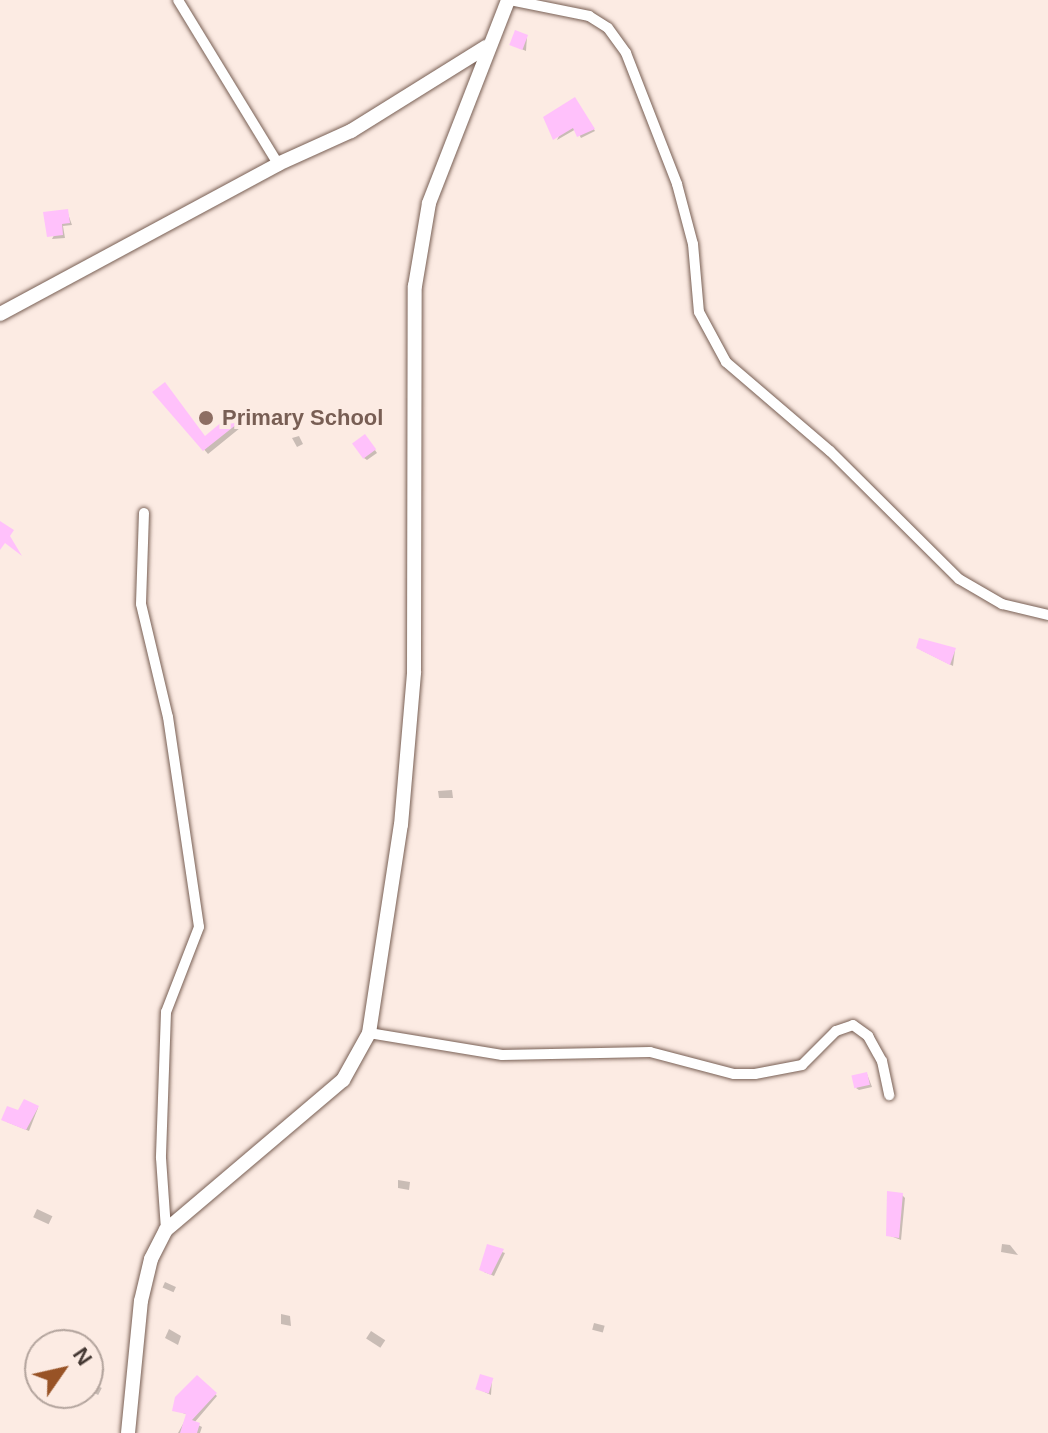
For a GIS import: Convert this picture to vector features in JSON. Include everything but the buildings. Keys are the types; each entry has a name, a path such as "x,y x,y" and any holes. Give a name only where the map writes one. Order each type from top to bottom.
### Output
{"main road":[{"path":"128,1433 141,1301 151,1259 166,1230 343,1080 369,1033 401,825 414,672 415,286 429,203 486,47 509,0"},
{"path":"0,314 278,164 351,131 486,47"}],"street":[{"path":"178,0 278,164"},
{"path":"509,0 589,16 608,28 626,53 677,184 693,244 699,312 726,362 830,451 959,579 1002,604 1048,615"},
{"path":"144,513 141,604 168,717 199,927 166,1012 161,1158 166,1230"},
{"path":"369,1033 502,1055 650,1052 744,1074 802,1065 836,1031 853,1025 868,1036 882,1061 889,1095"}],"place":[{"name":"Primary School","path":"206,418"}]}
